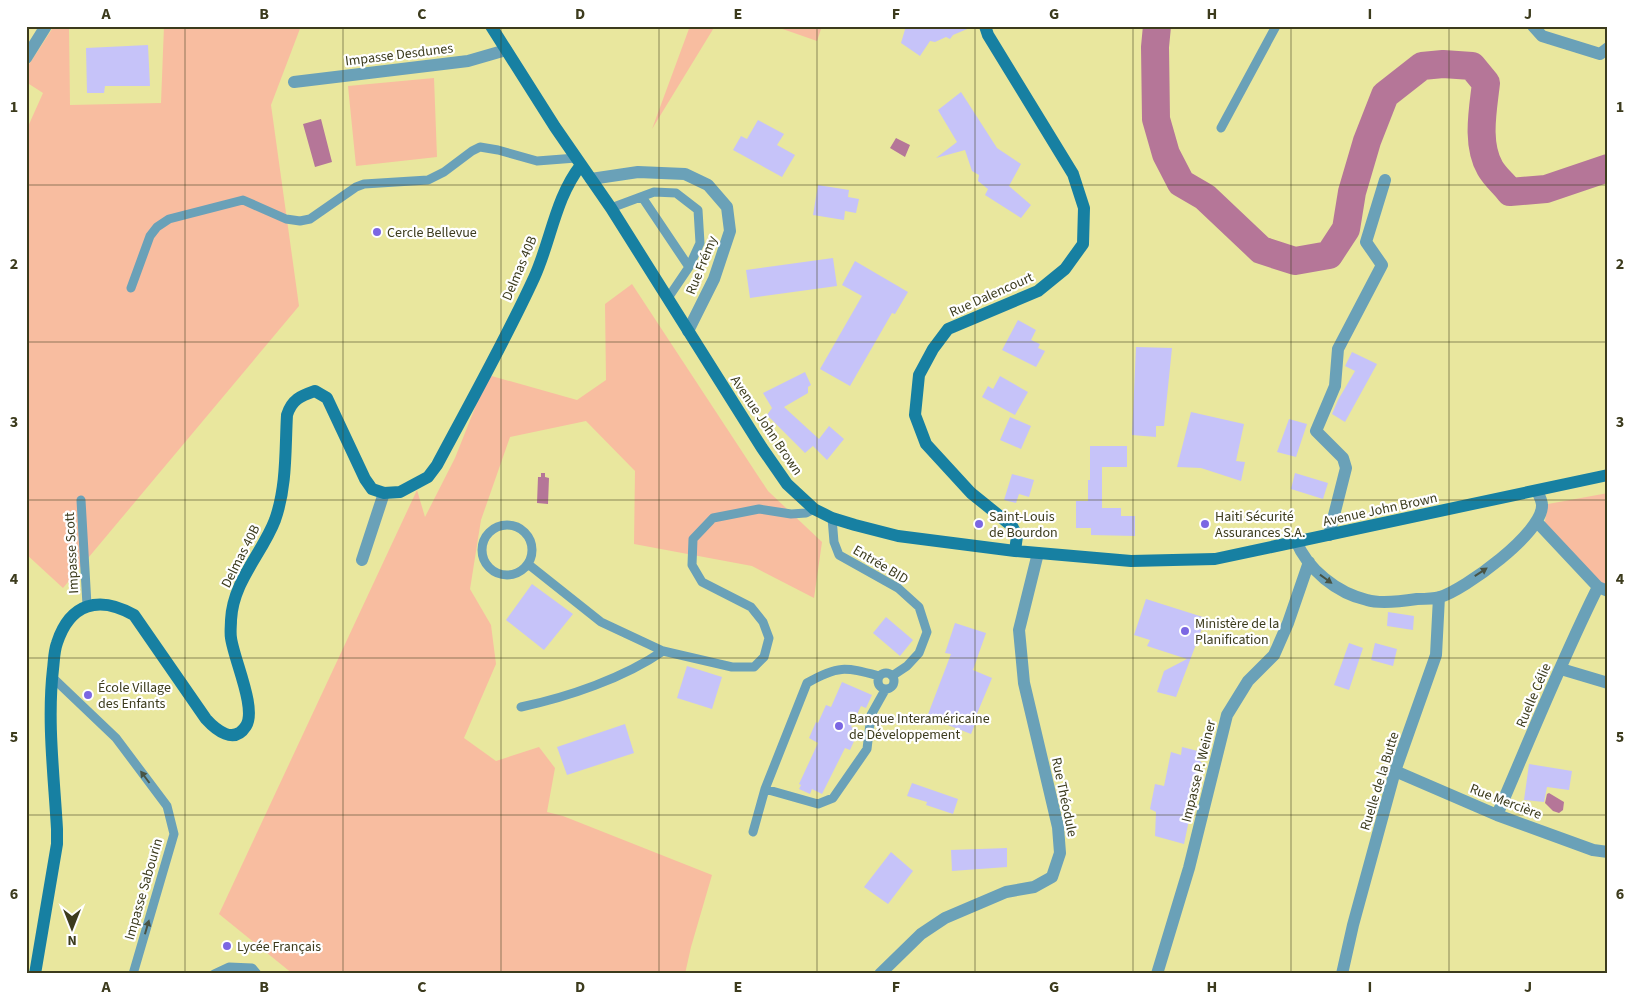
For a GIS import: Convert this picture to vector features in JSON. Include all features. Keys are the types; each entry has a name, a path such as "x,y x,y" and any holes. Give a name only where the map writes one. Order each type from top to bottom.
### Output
{"street":[{"path":"26,58 46,26"},
{"name":"Avenue John Brown","path":"492,26 787,484 814,509 832,518 898,536 1015,551 1131,561 1215,559 1608,476"},
{"name":"Rue Dalencourt","path":"985,26 992,42 1073,174 1084,208 1083,244 1065,269 1038,291 948,330 932,349 919,375 916,415 926,444 971,493 1012,526 1017,536 1015,551"},
{"path":"1533,26 1542,36 1600,54 1608,48"},
{"name":"Impasse Desdunes","path":"294,82 468,61 506,50"},
{"name":"Delmas 40B","path":"87,605 101,603 124,608 134,614 206,719 225,734 235,734 245,728 250,718 231,638 231,617 238,587 274,522 278,508 283,487 287,415 290,405 299,396 315,391 327,398 365,479 372,489 384,493 400,492 428,477 437,465 535,276 557,211 578,161"},
{"name":"Rue Frémy","path":"591,179 638,172 685,174 708,185 727,207 730,231 714,278 688,331"},
{"path":"1329,534 1346,468 1342,458 1316,430 1335,386 1338,349 1382,265 1366,242 1385,180"},
{"path":"1296,541 1309,562 1323,578 1369,601 1439,597 1455,590 1490,567 1522,541 1537,522 1542,505 1537,491"},
{"path":"362,560 384,493"},
{"path":"1537,522 1603,589"},
{"name":"Rue Théodule","path":"880,974 921,934 945,918 1006,892 1034,887 1052,877 1060,853 1058,827 1024,683 1019,630 1038,553"},
{"name":"Impasse P. Weiner","path":"1158,974 1189,868 1227,715 1248,681 1274,655 1288,623 1309,562"},
{"name":"Ruelle Célie","path":"1497,815 1561,669 1572,639 1603,589"},
{"name":"Ruelle de la Butte","path":"1342,974 1353,925 1395,772 1436,656 1439,597"},
{"path":"35,974 57,844 51,711 52,677 57,644 63,629 75,612 87,605"},
{"path":"1561,669 1608,683"},
{"name":"Rue Mercière","path":"1395,772 1497,815 1593,850 1608,852"}],"lane":[{"path":"1221,128 1276,26"},
{"path":"131,288 150,236 157,227 169,220 242,200 286,219 300,221 310,219 356,187 364,184 428,180 444,172 480,147 538,161 578,161"},
{"path":"611,208 654,192 676,193 698,210 700,243 689,267 668,298"},
{"path":"642,197 689,267"},
{"name":"Impasse Scott","path":"81,500 87,605"},
{"path":"528,564 601,622 662,650 732,667 754,667 764,657 769,638 763,622 751,607 702,582 692,565 693,539 713,518 759,509 791,514 806,513 814,509"},
{"name":"Entrée BID","path":"832,518 834,542 839,555 898,588 919,607 927,632 919,653 907,666 892,676"},
{"path":"502,525 512,525 526,533 532,544 532,557 528,564 520,572 508,575 495,572 486,564 482,551 484,539 492,530 502,525"},
{"path":"521,707 552,700 622,675 648,661 662,650"},
{"path":"753,832 765,789 808,683 824,674 841,668 879,676 884,673 892,676 894,680 892,688 885,690 871,715 867,749 833,798 818,804 765,789"},
{"path":"879,676 877,680 878,686 885,690"},
{"name":"Impasse Sabourin","path":"52,677 116,738 167,806 174,834 133,974"},
{"path":"214,974 229,967 252,968 257,974"}],"shaded area":[{"path":"54,26 69,26 70,105 161,103 164,26 301,26 271,105 299,306 63,588 26,554 26,131 43,93 26,82 26,69"},
{"path":"690,26 715,26 652,129"},
{"path":"774,26 822,26 817,41"},
{"path":"434,78 437,157 356,166 348,86"},
{"path":"321,119 332,162 315,167 303,124"},
{"path":"896,138 910,145 905,157 890,148"},
{"path":"632,284 768,491 822,542 814,598 752,566 634,544 635,471 586,421 510,437 481,520 470,589 491,625 496,664 464,738 496,761 539,747 555,768 547,812 563,816 712,875 685,974 293,974 219,914 417,490 425,517 455,458 488,375 577,400 606,380 605,304"},
{"path":"541,473 545,473 545,477 549,478 548,504 537,503 538,477 541,477"},
{"path":"1608,493 1608,590 1543,532 1548,504"},
{"path":"1549,793 1564,802 1563,810 1559,813 1553,811 1545,803"}],"building":[{"path":"906,26 972,27 953,35 950,39 946,37 935,42 930,41 920,56 901,43"},
{"path":"148,45 150,86 105,86 104,93 87,93 86,48"},
{"path":"961,92 997,148 1021,164 1009,186 1031,205 1021,218 985,195 988,189 978,181 979,175 972,171 965,150 936,158 957,142 938,110"},
{"path":"758,120 784,134 777,145 795,155 782,177 733,150 741,136 747,139"},
{"path":"818,185 849,190 848,197 859,199 856,213 845,211 844,220 813,215"},
{"path":"833,258 837,286 750,298 746,270"},
{"path":"855,261 908,292 895,314 892,313 850,386 820,369 862,296 842,285"},
{"path":"1018,320 1036,330 1031,340 1040,344 1038,348 1045,351 1036,367 1002,350"},
{"path":"1136,347 1172,348 1164,426 1156,426 1156,437 1132,435"},
{"path":"1352,352 1377,364 1345,422 1332,414 1355,371 1345,366"},
{"path":"805,372 811,385 808,387 808,393 784,407 819,439 829,426 844,439 827,460 814,445 805,453 767,415 772,408 763,393"},
{"path":"1000,376 1028,392 1015,415 982,397 988,386 993,389"},
{"path":"1191,412 1244,424 1236,461 1245,462 1241,481 1201,468 1177,467"},
{"path":"1010,417 1031,426 1021,449 1000,440"},
{"path":"1289,419 1307,424 1296,457 1277,452"},
{"path":"1090,446 1127,446 1127,467 1102,467 1102,508 1121,508 1121,516 1135,516 1135,536 1091,535 1091,528 1076,528 1076,501 1088,501"},
{"path":"1295,473 1328,483 1323,499 1291,489"},
{"path":"1012,474 1034,480 1029,497 1019,494 1016,503 1004,500"},
{"path":"532,584 573,614 544,650 506,620"},
{"path":"1146,599 1206,618 1176,697 1157,692 1164,671 1187,659 1147,646 1150,640 1134,635"},
{"path":"1388,612 1414,616 1413,630 1387,626"},
{"path":"886,617 913,640 900,656 873,633"},
{"path":"955,623 986,633 973,670 992,678 976,716 978,717 971,734 927,717 951,654 945,653"},
{"path":"1349,643 1363,648 1349,690 1334,685"},
{"path":"1375,643 1397,649 1393,666 1371,660"},
{"path":"687,666 722,677 712,709 677,698"},
{"path":"842,682 872,695 866,708 861,706 851,727 859,730 850,750 845,748 822,794 812,789 810,794 799,789 801,785 799,784 818,743 809,738 826,705 831,707"},
{"path":"625,724 634,753 567,775 557,747"},
{"path":"1182,747 1202,752 1199,760 1202,763 1198,774 1203,777 1200,785 1196,786 1184,844 1155,836 1156,812 1150,809 1155,784 1164,786 1171,752 1181,755"},
{"path":"1529,764 1572,771 1569,790 1547,787 1544,802 1524,800"},
{"path":"912,783 958,799 953,814 926,805 927,802 907,796"},
{"path":"1007,848 1007,867 952,871 951,850"},
{"path":"891,852 913,871 888,904 864,887"}],"waterway":[{"path":"1157,26 1155,47 1156,119 1166,154 1181,183 1205,197 1261,250 1295,261 1329,255 1346,229 1352,192 1367,141 1385,95 1422,66 1443,64 1472,66 1486,83 1482,115 1483,148 1490,168 1510,192 1546,189 1608,168"}],"place":[{"name":"Cercle Bellevue","path":"377,232"},
{"name":"Saint-Louis de Bourdon","path":"979,524"},
{"name":"Haiti Sécurité Assurances S.A.","path":"1205,524"},
{"name":"Ministère de la Planification","path":"1185,631"},
{"name":"École Village des Enfants","path":"88,695"},
{"name":"Banque Interaméricaine de Développement","path":"839,726"},
{"name":"Lycée Français","path":"227,946"}]}
